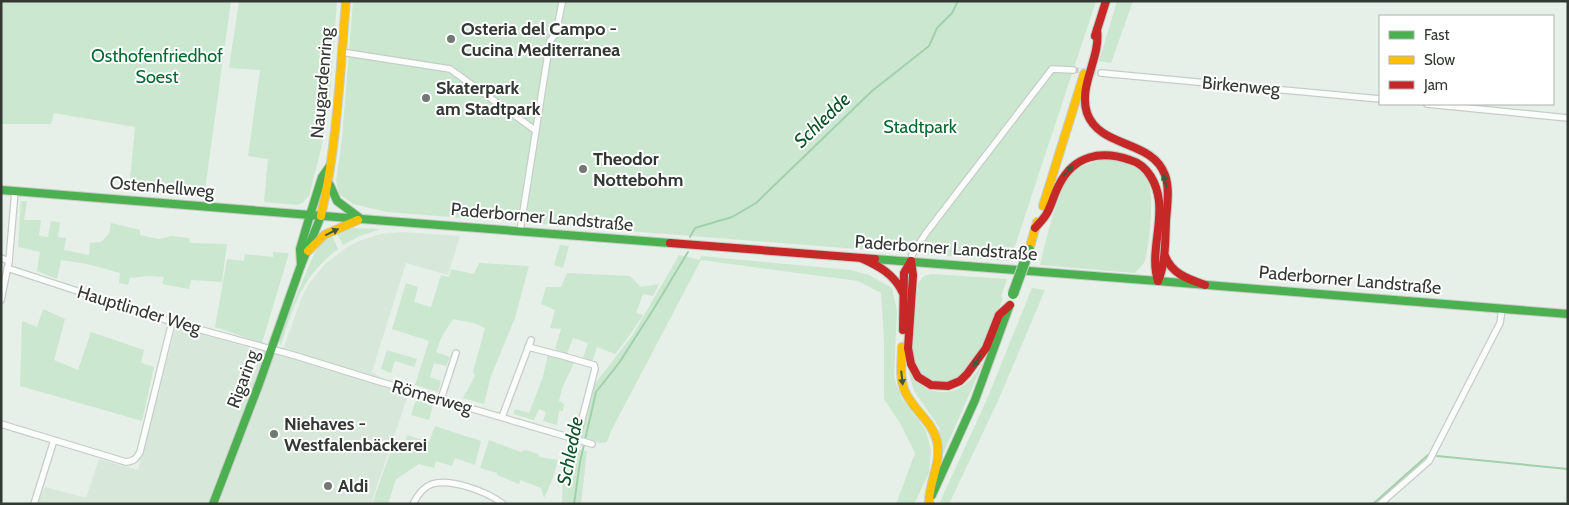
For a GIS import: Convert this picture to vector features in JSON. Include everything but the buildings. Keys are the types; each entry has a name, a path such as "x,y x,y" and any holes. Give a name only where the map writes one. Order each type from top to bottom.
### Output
{"main road":[{"name":"Naugardenring","path":"316,215 329,180 329,167 336,123 346,1"},
{"path":"928,503 972,408 1012,300 1106,1"},
{"path":"1097,30 1100,38 1087,87 1086,109 1092,123 1110,138 1144,151 1154,159 1160,166 1168,188 1163,269 1158,281"},
{"path":"1035,228 1046,215 1060,182 1067,171 1076,164 1087,158 1104,154 1131,159 1146,170 1153,179 1159,196 1160,209 1155,268 1158,281"},
{"name":"Naugardenring","path":"316,215 322,177 329,167"},
{"path":"329,180 331,190 338,202 361,219"},
{"name":"Ostenhellweg","path":"1,190 316,215"},
{"name":"Paderborner Landstraße","path":"316,215 1568,314"},
{"name":"Rigaring","path":"213,504 231,461 301,265 308,251 316,215"},
{"name":"Rigaring","path":"301,265 300,249 316,215"},
{"path":"308,251 324,235 361,219"},
{"path":"1164,254 1166,262 1176,272 1205,285"},
{"path":"861,258 878,266 892,276 903,294"},
{"path":"911,261 914,273 909,358 915,373 926,383 944,387 962,379 970,371 985,348 999,315 1012,300"},
{"path":"911,261 904,273 901,373 903,386 908,397 930,426 937,444 938,458 929,488 928,503"}],"street":[{"path":"520,231 550,41 556,33 562,3"},
{"path":"341,52 450,69 535,130"},
{"path":"911,261 912,254 926,233 1052,68 1073,70"},
{"name":"Birkenweg","path":"1101,73 1379,99"},
{"path":"1437,105 1568,118"},
{"path":"1,300 8,261 15,191"},
{"path":"1,258 8,261"},
{"name":"Hauptlinder Weg","path":"7,268 172,322 271,349"},
{"path":"1380,504 1429,460 1500,323 1502,309"},
{"path":"1,424 126,462 132,462 140,452 172,322"},
{"path":"502,417 531,340"},
{"path":"528,347 594,365 595,369 577,438"},
{"name":"Römerweg","path":"271,349 592,444"},
{"path":"441,399 456,352"},
{"path":"34,504 54,440"},
{"path":"413,504 418,494 431,484 451,483 492,495 504,504"}],"shaded area":[{"path":"402,232 460,236 448,275 406,263 372,372 408,395 371,504 37,504 45,487 86,498 99,459 138,470 176,326 259,351 284,347 301,299 308,285 324,265 347,247 361,240 381,234"}],"green space":[{"name":"Osthofenfriedhof Soest","path":"1,1 231,1 204,197 129,191 135,127 54,113 51,124 1,124"},
{"path":"239,1 337,1 329,107 322,145 309,196 297,205 264,202 268,159 248,156 260,70 229,68"},
{"name":"Stadtpark","path":"353,1 1096,1 1010,261 387,212 353,204 339,194 336,181 342,139"},
{"path":"1117,1 1133,1 1111,63 1099,61"},
{"path":"1110,159 1127,164 1142,172 1148,182 1151,198 1151,221 1145,261 1135,273 1040,265 1056,207 1068,178 1087,164"},
{"path":"21,201 27,201 24,220 41,220 39,236 48,237 51,221 60,222 58,237 66,238 64,250 89,255 90,243 101,242 109,234 111,223 140,230 140,235 159,239 172,236 189,238 190,243 227,244 222,282 191,280 189,289 162,284 164,277 149,276 130,278 128,285 119,283 120,273 87,264 61,260 57,279 37,271 40,252 18,247"},
{"path":"349,228 380,229 360,236 343,245 336,232"},
{"path":"331,234 338,249 316,269 301,291 290,316 281,345 279,341 280,335 313,256 321,242"},
{"path":"560,245 569,246 563,268 554,265"},
{"path":"273,252 289,253 262,343 215,327 227,259 244,261 245,254 273,257"},
{"path":"679,255 700,260 701,256 851,270 869,275 892,288 897,311 894,377 902,399 925,429 931,450 929,473 914,504 896,504 915,453 901,425 884,399 884,342 881,293 858,281 701,260 607,442 599,443 581,436 590,390 632,336"},
{"path":"479,263 529,266 515,318 491,376 484,404 463,398 475,376 473,372 485,328 474,323 453,319 442,336 436,352 450,357 446,366 434,363 430,377 441,381 438,392 415,385 429,341 392,329 406,283 418,287 414,302 431,307 441,275 449,277 451,269 474,274"},
{"path":"567,273 630,276 641,287 659,284 653,296 643,294 636,313 643,315 615,354 597,347 592,362 583,358 588,343 573,338 567,354 555,349 561,329 550,328 555,310 541,304 546,287 561,287"},
{"path":"932,274 1007,279 1001,297 1003,298 994,321 972,363 952,381 941,384 923,378 913,360 912,351 918,284 924,277"},
{"path":"1032,288 1045,290 998,401 949,504 939,504 987,399"},
{"path":"43,309 65,319 54,360 78,370 91,332 144,350 141,363 154,367 142,421 20,386 22,321 37,327"},
{"path":"387,350 417,359 414,367 395,361 391,373 381,369"},
{"path":"548,354 575,361 562,388 559,401 564,404 563,411 559,411 557,425 543,421 546,412 539,409 534,420 513,414 515,409 529,413 543,377"},
{"path":"983,363 943,454 939,427 914,391 908,370 913,378 927,389 944,392 960,388 968,382"},
{"path":"416,400 433,405 429,420 411,415"},
{"path":"435,426 481,441 475,465 455,458 452,466 436,461 434,468 419,464 396,479 388,504 372,504 395,439 405,442 407,435 429,442"},
{"path":"489,440 521,452 525,450 539,454 539,457 558,460 553,478 544,498 541,488 520,480 519,484 497,475 497,473 480,468"},
{"path":"568,449 587,451 581,504 562,504 563,468"}],"waterway":[{"name":"Schledde","path":"690,237 695,228 732,217 756,203 872,91 929,46 937,28 952,13 958,1"},
{"name":"Schledde","path":"574,504 580,462 596,392 619,363 688,252"},
{"path":"1373,504 1428,455"},
{"path":"1437,456 1568,469"}],"tunnel":[{"path":"1073,70 1101,73"}],"traffic: fast":[{"path":"1,190 310,215 322,177 329,167"},
{"path":"330,185 337,201 361,219"},
{"path":"301,265 300,249 310,215 670,243"},
{"path":"213,504 259,384 301,265 321,216"},
{"path":"1013,294 1029,250"},
{"path":"875,259 1158,281"},
{"path":"1158,281 1568,314"},
{"path":"932,495 975,400 1009,307"}],"traffic: slow":[{"path":"321,216 331,163 346,1"},
{"path":"1043,206 1084,74"},
{"path":"308,251 324,235 358,220"},
{"path":"1029,250 1037,222"},
{"path":"902,347 902,384 911,403 931,427 937,441 938,457 929,502"}],"traffic: jam":[{"path":"1095,36 1106,1"},
{"path":"1097,30 1096,51 1085,92 1087,113 1094,125 1103,133 1149,155 1158,163 1167,180 1168,198 1165,251 1158,281"},
{"path":"1035,228 1046,215 1057,188 1065,175 1080,161 1109,155 1136,162 1147,171 1154,182 1158,195 1159,221 1155,262 1158,281"},
{"path":"670,243 875,259"},
{"path":"1165,256 1176,272 1205,285"},
{"path":"861,258 885,271 903,293"},
{"path":"911,261 913,275 908,348 911,364 918,377 931,385 948,386 960,381 967,374 986,348 999,315 1010,305"},
{"path":"903,330 904,273 911,261"}],"place":[{"name":"Osteria del Campo - Cucina Mediterranea","path":"451,39"},
{"name":"Skaterpark am Stadtpark","path":"426,98"},
{"name":"Theodor Nottebohm","path":"583,169"},
{"name":"Niehaves - Westfalenbäckerei","path":"274,434"},
{"name":"Aldi","path":"328,486"}]}
